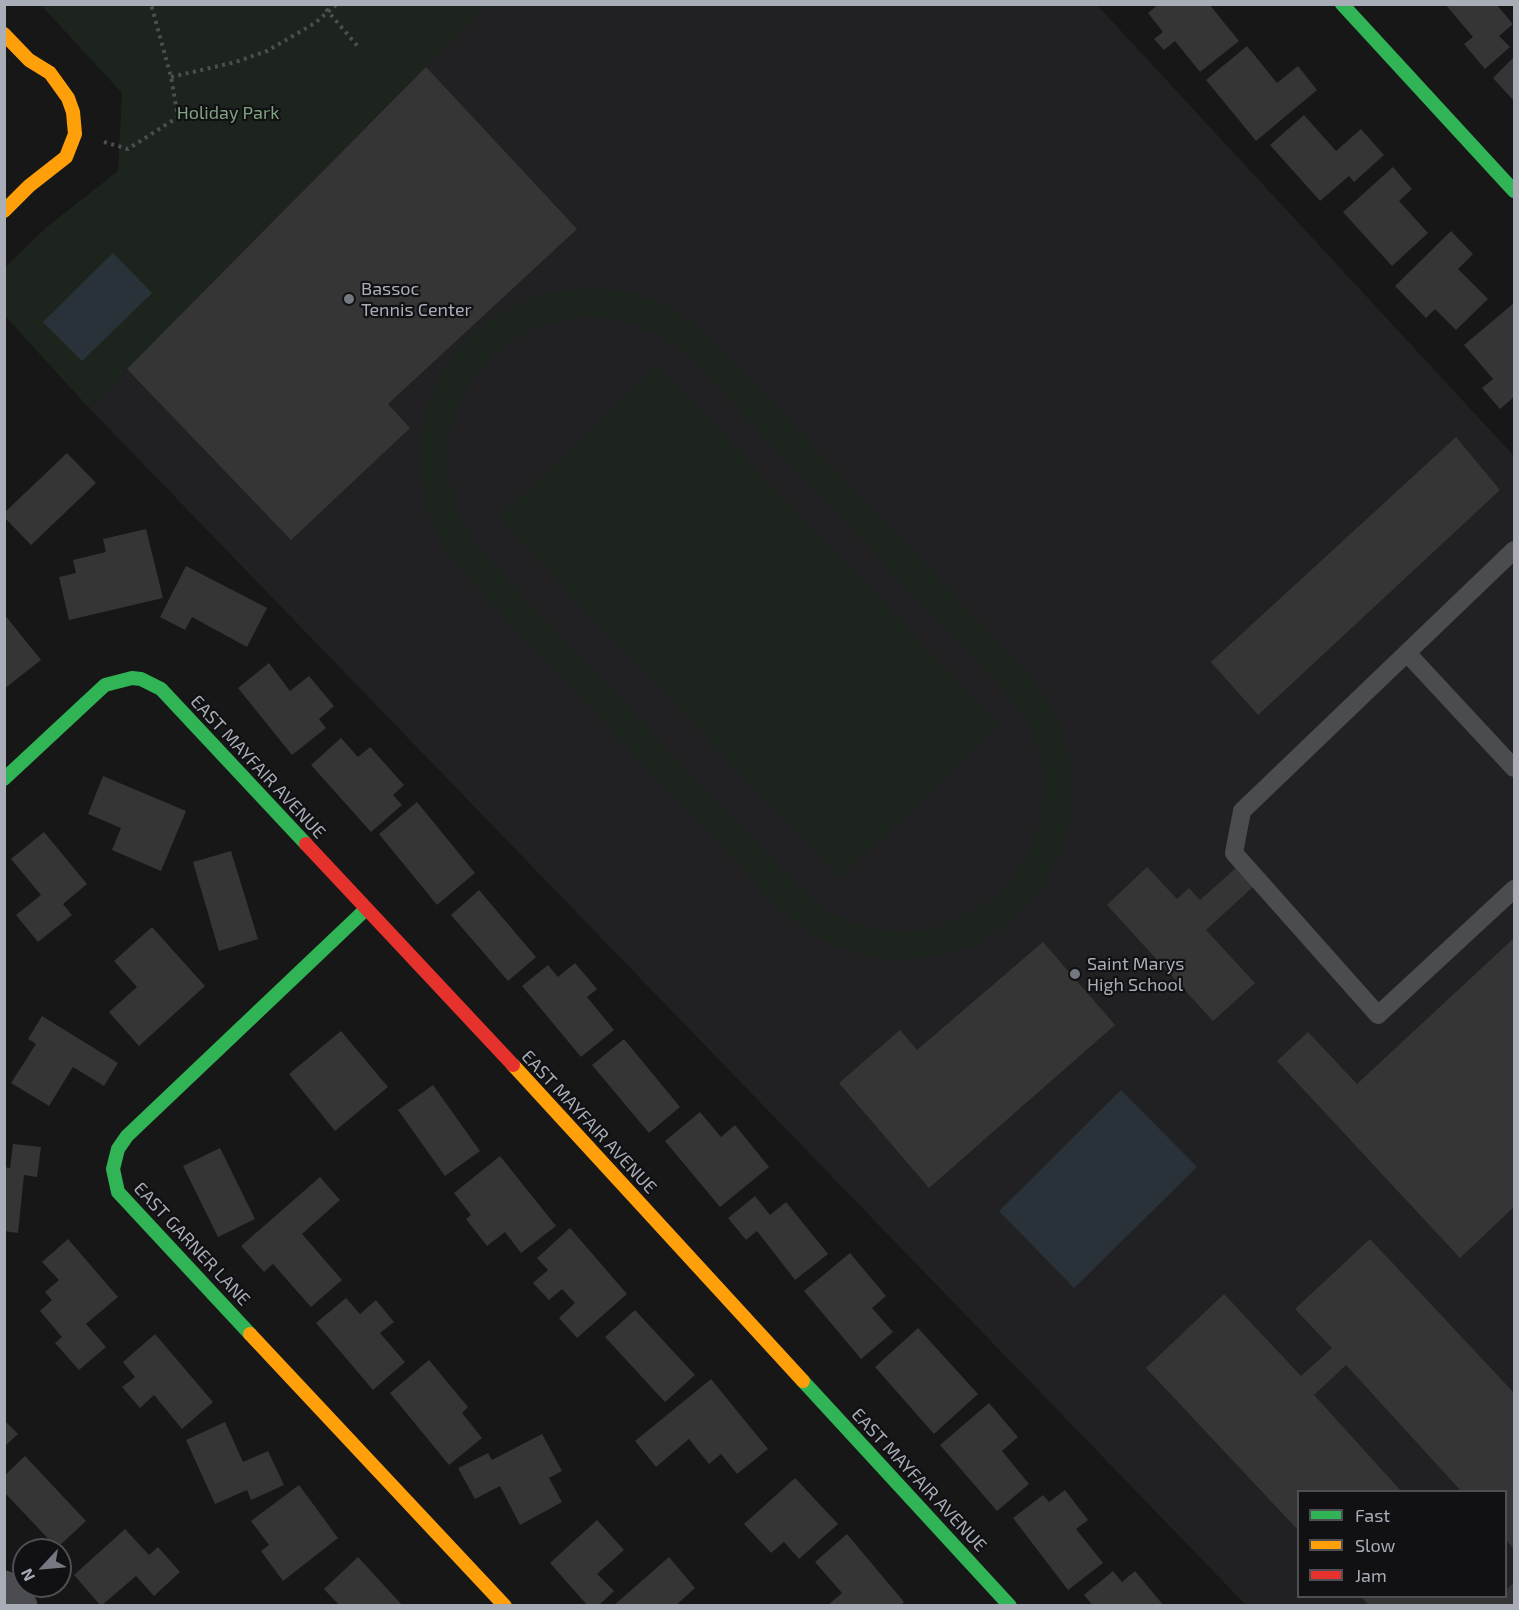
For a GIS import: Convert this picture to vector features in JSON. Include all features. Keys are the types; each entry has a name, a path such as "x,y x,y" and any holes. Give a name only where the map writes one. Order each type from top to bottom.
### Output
{"street":[{"path":"1342,4 1515,191"},
{"path":"4,33 29,60 50,72 68,98 73,112 75,134 66,157 29,186 4,211"},
{"name":"EAST MAYFAIR AVENUE","path":"4,779 105,685 132,678 161,689 1010,1605"},
{"name":"EAST GARNER LANE","path":"366,909 127,1136 118,1149 113,1169 118,1192 505,1605"},
{"path":"4,1587 21,1605"}],"lane":[{"path":"1515,550 1242,811 1234,853 1378,1015 1515,890"},
{"path":"1407,653 1515,768"}],"path":[{"path":"75,134 128,149 178,117 171,77 151,4"},
{"path":"171,77 217,67 267,51 293,38 337,4"},
{"path":"328,11 360,49"}],"shaded area":[{"name":"Saint Marys High School","path":"488,5 1097,5 1514,456 1514,1605 1246,1605 89,408"},
{"path":"113,253 152,293 82,361 43,322"},
{"path":"1121,1090 1197,1167 1074,1288 999,1211"}],"green space":[{"name":"Holiday Park","path":"41,5 488,5 89,408 5,316 5,267 48,226 118,171 122,93"},
{"path":"579,288 609,289 638,294 666,306 691,321 714,341 1025,670 1042,691 1056,715 1071,766 1073,793 1070,820 1063,846 1038,893 1020,913 999,930 951,953 898,960 871,957 845,950 820,939 798,925 778,907 467,577 448,554 433,528 424,499 420,469 420,440 426,411 437,383 452,357 472,335 495,316 521,302 550,293","holes":["580,317 606,318 653,332 674,345 693,361 1018,708 1030,727 1043,770 1044,793 1041,815 1027,857 1000,892 982,906 942,926 898,931 876,929 854,923 815,902 798,887 487,558 472,539 459,517 448,468 448,444 453,419 462,396 475,375 491,356 532,329 556,321"]},
{"path":"658,366 1000,725 840,878 498,518"}],"building":[{"path":"1159,4 1209,4 1239,41 1200,72 1175,41 1164,50 1154,39 1163,32 1148,13"},
{"path":"1445,4 1496,4 1513,24 1499,36 1510,47 1485,69 1464,44 1473,37"},
{"path":"1247,46 1277,83 1298,66 1317,90 1256,141 1206,80"},
{"path":"1514,57 1514,101 1493,78"},
{"name":"Bassoc Tennis Center","path":"426,67 577,229 388,404 410,428 291,540 127,369"},
{"path":"1304,115 1336,151 1361,129 1384,155 1354,182 1349,176 1320,201 1270,145"},
{"path":"1393,167 1412,189 1399,201 1428,233 1392,266 1343,212"},
{"path":"1451,231 1473,254 1458,269 1488,299 1456,330 1435,309 1426,318 1395,286"},
{"path":"1514,303 1514,397 1500,409 1482,388 1493,379 1464,345"},
{"path":"1456,437 1500,490 1258,715 1211,662"},
{"path":"67,453 96,483 31,545 4,517 4,513"},
{"path":"146,529 163,598 69,620 59,577 76,573 73,560 106,552 103,539"},
{"path":"186,566 267,608 247,647 192,617 185,630 160,617"},
{"path":"4,614 41,660 4,689"},
{"path":"269,663 290,691 309,676 334,706 319,719 326,728 292,755 238,688"},
{"path":"341,738 358,757 370,747 404,785 393,795 402,805 371,832 311,765"},
{"path":"103,776 186,811 161,871 112,850 121,828 88,814"},
{"path":"417,802 475,873 437,905 379,834"},
{"path":"44,832 87,884 63,904 72,915 38,942 16,915 41,895 11,859"},
{"path":"231,851 258,939 219,951 193,862"},
{"path":"1147,867 1177,899 1189,888 1200,900 1237,867 1254,886 1206,930 1255,983 1213,1021 1107,905"},
{"path":"479,890 536,957 508,981 451,915"},
{"path":"152,927 205,986 139,1046 109,1012 137,987 114,961"},
{"path":"1514,938 1514,1207 1460,1258 1277,1061 1308,1032 1357,1084"},
{"path":"1043,942 1115,1025 929,1188 839,1083 900,1030 917,1050"},
{"path":"575,963 597,989 587,997 614,1030 581,1057 522,986 548,965 558,977"},
{"path":"42,1016 118,1063 104,1086 73,1067 49,1106 11,1083 36,1044 28,1039"},
{"path":"341,1031 388,1087 335,1131 289,1074"},
{"path":"624,1039 680,1107 649,1133 592,1065"},
{"path":"433,1085 480,1151 445,1176 398,1110"},
{"path":"700,1112 721,1137 735,1125 769,1167 720,1207 665,1141"},
{"path":"13,1144 41,1147 37,1177 24,1175 18,1233 4,1231 4,1167 10,1168"},
{"path":"220,1148 255,1219 218,1237 183,1166"},
{"path":"500,1156 556,1226 521,1253 505,1232 487,1246 466,1219 471,1215 454,1193"},
{"path":"320,1177 340,1200 302,1234 342,1280 311,1307 273,1264 264,1272 241,1246"},
{"path":"755,1196 770,1215 786,1202 828,1254 795,1280 757,1231 746,1240 728,1218"},
{"path":"570,1228 627,1294 577,1338 559,1318 575,1303 562,1289 549,1300 533,1283 548,1270 537,1258"},
{"path":"68,1239 118,1297 86,1324 106,1347 79,1370 55,1343 62,1337 40,1311 52,1300 45,1292 59,1280 42,1262"},
{"path":"1370,1239 1514,1393 1514,1549 1507,1541 1507,1490 1460,1490 1346,1365 1314,1395 1400,1490 1297,1490 1297,1529 1146,1368 1224,1294 1301,1376 1332,1348 1295,1309"},
{"path":"850,1253 886,1296 872,1308 893,1332 861,1359 804,1291"},
{"path":"346,1298 360,1314 376,1300 394,1322 380,1333 405,1362 373,1390 316,1323"},
{"path":"635,1310 695,1375 665,1402 605,1337"},
{"path":"918,1328 978,1394 934,1434 875,1367"},
{"path":"155,1334 213,1402 182,1429 154,1395 140,1408 122,1387 135,1377 123,1362"},
{"path":"429,1360 468,1407 462,1413 482,1438 449,1465 390,1393"},
{"path":"711,1379 768,1449 737,1474 721,1454 709,1464 689,1439 656,1467 635,1441"},
{"path":"989,1403 1018,1437 1002,1451 1029,1484 997,1511 940,1445"},
{"path":"4,1420 18,1434 4,1447"},
{"path":"225,1422 243,1462 268,1451 284,1485 251,1500 247,1490 215,1504 186,1440"},
{"path":"542,1434 562,1471 549,1478 562,1502 520,1525 500,1486 475,1499 458,1468 488,1453 492,1460"},
{"path":"25,1456 86,1521 68,1538 48,1538 4,1492 4,1476"},
{"path":"795,1478 838,1524 799,1559 784,1542 771,1553 744,1524"},
{"path":"299,1485 338,1538 283,1581 261,1551 269,1545 251,1521"},
{"path":"1065,1490 1088,1520 1076,1529 1103,1563 1068,1590 1013,1518 1043,1495 1049,1502"},
{"path":"597,1520 624,1550 597,1574 614,1591 598,1606 588,1606 550,1563"},
{"path":"125,1529 149,1555 158,1547 180,1572 154,1596 136,1576 101,1606 74,1575"},
{"path":"847,1534 904,1602 900,1606 827,1606 842,1593 815,1562"},
{"path":"358,1557 403,1606 340,1606 324,1589"},
{"path":"669,1557 695,1588 675,1606 613,1606"},
{"path":"1113,1571 1122,1582 1135,1571 1164,1606 1093,1606 1084,1595"},
{"path":"1514,1582 1514,1606 1369,1606 1363,1598 1507,1598 1507,1589"}],"traffic: fast":[{"path":"1342,4 1514,191"},
{"path":"4,779 105,685 132,678 141,679 161,689 306,844"},
{"path":"250,1334 118,1192 113,1169 118,1149 127,1136 366,909"},
{"path":"803,1381 1010,1606"}],"traffic: slow":[{"path":"4,34 29,60 50,73 68,98 73,112 75,134 66,157 29,186 4,211"},
{"path":"513,1065 803,1381"},
{"path":"250,1334 505,1606"}],"traffic: jam":[{"path":"306,844 513,1065"}],"place":[{"name":"Bassoc Tennis Center","path":"349,299"},
{"name":"Saint Marys High School","path":"1075,974"}]}
